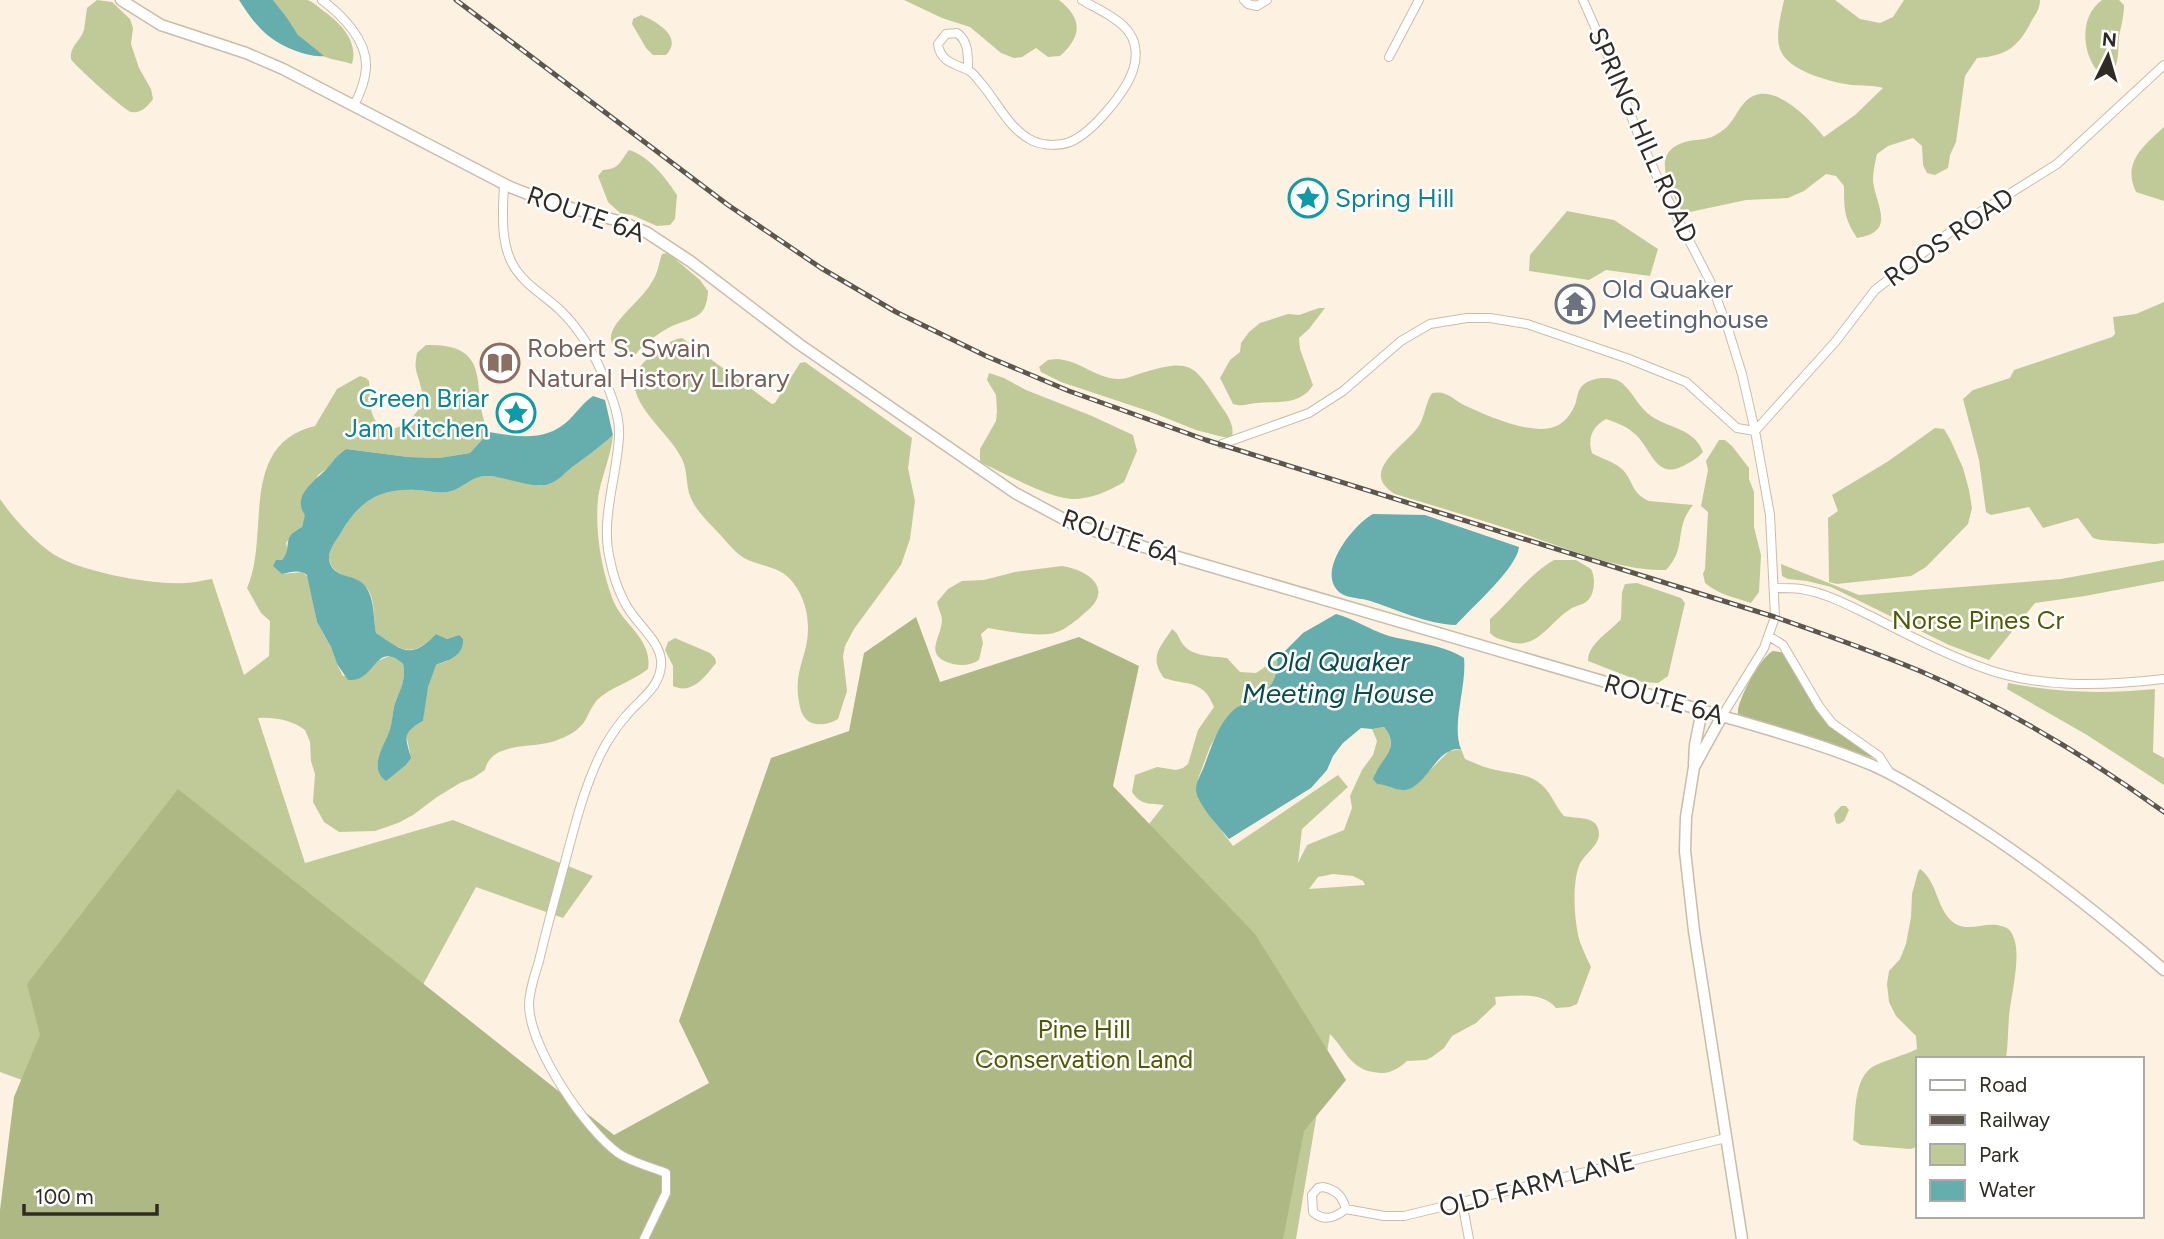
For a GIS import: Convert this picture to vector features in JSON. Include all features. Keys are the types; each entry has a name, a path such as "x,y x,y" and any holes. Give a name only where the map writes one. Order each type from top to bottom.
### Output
{"main road":[{"name":"ROUTE 6A","path":"121,0 161,24 263,59 504,184 546,201 622,222 654,237 799,344 990,477 1073,524 1834,751 1891,775 1963,817 2037,866 2164,970"},
{"path":"1702,710 1686,817 1687,875 1742,1239"},
{"path":"1694,767 1722,716"}],"street":[{"path":"322,0 344,20 360,43 365,56 365,76 354,105"},
{"path":"968,70 966,46 962,37 957,33 946,34 938,44 941,54 952,64 968,70 1023,135 1034,141 1056,145 1080,137 1104,114 1125,87 1136,58 1132,36 1126,28 1082,0"},
{"path":"1244,0 1257,6 1267,0"},
{"path":"1389,57 1419,0"},
{"name":"SPRING HILL ROAD","path":"1584,1 1663,190 1710,281 1739,363 1755,431 1770,515 1775,617 1769,636 1722,716"},
{"name":"ROOS ROAD","path":"1755,431 1836,341 1875,290 1958,226 2057,164 2164,65"},
{"path":"504,184 506,247 512,264 527,282 558,308 577,329 596,359 614,403 620,435 608,510 607,545 625,604 653,641 661,662 655,683 648,695 627,714 607,741 596,764 547,927 529,1005 537,1038 555,1074 586,1123 620,1154 666,1173 666,1194 644,1239"},
{"path":"1222,444 1309,413 1343,391 1401,341 1430,324 1467,318 1490,318 1527,324 1629,359 1686,382 1737,428 1755,431"},
{"path":"1774,588 1799,589 1837,600 1945,653 2015,677 2061,684 2102,685 2164,679"},
{"path":"1769,636 1780,642 1786,650 1824,713 1845,734 1878,756 1891,775"},
{"name":"OLD FARM LANE","path":"1346,1209 1384,1216 1404,1216 1726,1138"},
{"path":"1323,1187 1335,1191 1340,1195 1346,1209 1336,1217 1323,1219 1312,1212 1312,1195 1318,1188 1323,1187"},
{"path":"1462,1202 1469,1239"}],"green space":[{"path":"97,0 112,2 130,19 133,28 131,44 153,99 141,111 131,112 71,59 72,51 84,30 87,8"},
{"path":"273,0 307,0 328,14 350,39 353,47 352,64 325,57 309,47"},
{"path":"904,0 1059,0 1076,21 1076,35 1060,56 1048,57 1036,48 1022,57 1014,58 1001,53 970,27 942,18"},
{"path":"1784,0 1835,0 1860,19 1880,23 1893,17 1904,0 2040,0 2036,13 2017,43 1996,55 1977,58 1965,76 1956,142 1948,168 1935,175 1927,173 1923,165 1922,146 1913,138 1888,146 1877,154 1873,181 1880,208 1880,224 1877,230 1869,235 1857,238 1846,213 1844,186 1836,176 1826,174 1804,191 1788,198 1746,200 1690,212 1681,210 1667,180 1665,160 1669,152 1689,141 1719,133 1728,126 1742,105 1756,95 1766,94 1788,103 1824,137 1855,115 1883,88 1832,81 1800,69 1784,57 1778,38"},
{"path":"2102,0 2119,0 2124,5 2117,62 2108,75 2101,73 2094,66 2086,41 2086,26 2091,12"},
{"path":"641,15 654,21 670,36 671,48 666,55 653,55 646,48 632,24 633,19"},
{"path":"2164,127 2164,201 2136,192 2132,172 2133,164 2142,148"},
{"path":"629,150 650,162 677,195 675,219 670,225 657,226 620,213 608,202 598,176 603,170 616,166"},
{"path":"1567,211 1614,220 1658,249 1650,276 1606,270 1589,280 1529,271 1530,255"},
{"path":"668,253 700,280 708,291 706,305 700,314 672,326 636,354 622,355 612,342 612,332 649,287 662,254"},
{"path":"2164,302 2164,543 2093,538 2078,518 2043,528 2029,507 1991,515 1986,512 1979,460 1963,399 1973,390 2010,378 2014,370 2112,337 2115,334 2113,317 2136,314"},
{"path":"1325,308 1299,338 1300,349 1313,385 1308,392 1288,401 1233,404 1220,378 1230,360 1240,352 1241,343 1249,332 1260,323"},
{"path":"682,338 772,404 800,363 805,362 912,438 908,468 915,501 910,539 901,565 854,629 845,646 843,656 847,691 838,719 831,722 812,723 804,717 800,707 798,681 808,629 805,605 800,594 784,574 738,554 700,512 689,493 681,457 636,394 634,381 639,369 665,345"},
{"path":"426,345 449,347 463,352 472,361 477,373 483,417 489,432 470,453 439,458 346,449 318,475 302,527 295,531 286,543 288,552 282,560 282,574 303,572 309,578 317,622 343,676 366,673 374,662 390,656 403,664 403,681 394,707 390,732 380,752 378,770 381,775 386,780 406,765 410,753 406,734 423,721 426,693 433,672 436,665 447,661 459,635 447,639 436,634 420,647 407,650 400,648 376,633 373,603 366,587 339,573 331,565 330,552 349,521 364,504 382,494 404,490 448,492 476,478 487,476 515,479 537,486 545,485 558,479 613,435 598,498 600,550 613,600 646,649 648,669 597,700 583,723 573,733 555,741 495,754 485,770 473,778 437,797 413,815 375,831 339,832 324,822 313,802 315,774 310,742 305,730 283,720 258,718 305,863 453,820 593,876 563,918 476,887 285,1239 91,1105 0,1072 0,499 24,529 53,554 65,560 98,572 154,582 188,583 212,579 244,675 269,656 270,621 261,613 247,588 254,566 261,494 266,471 275,452 291,436 315,426 337,389 360,376 369,381 371,411 375,420 387,429 401,426 414,416 421,403 422,390 416,362 417,353"},
{"path":"1057,359 1119,379 1172,366 1190,368 1203,380 1227,415 1231,423 1232,437 1196,430 1061,382 1041,372 1039,367 1048,360"},
{"path":"989,373 1133,435 1137,451 1124,482 1093,496 1080,499 1063,498 1039,490 980,462 980,449 996,421 996,395 987,380"},
{"path":"1601,378 1622,383 1646,412 1688,433 1703,452 1685,465 1667,469 1656,462 1636,435 1618,423 1606,419 1598,425 1591,437 1592,453 1623,470 1643,498 1649,501 1693,505 1683,522 1677,554 1666,570 1649,570 1594,558 1395,494 1384,485 1381,476 1383,467 1420,424 1432,393 1446,394 1466,406 1507,423 1540,429 1555,427 1563,422 1572,411 1581,387"},
{"path":"1935,428 1944,429 1963,468 1972,508 1968,524 1926,567 1911,576 1837,584 1829,582 1828,518 1838,511 1832,495 1887,462"},
{"path":"1719,440 1725,440 1732,446 1749,468 1749,479 1754,492 1754,527 1761,555 1759,592 1751,603 1716,590 1705,583 1703,574 1708,512 1701,506 1708,470 1706,461"},
{"path":"1554,560 1576,560 1591,569 1594,586 1589,599 1569,610 1542,634 1528,642 1510,642 1492,635 1490,619 1528,580"},
{"name":"Norse Pines Cr","path":"2164,560 2164,581 2035,603 1989,660 1949,645 1831,587 1788,579 1782,576 1781,564 1859,595 2061,579"},
{"path":"1062,566 1084,573 1098,589 1094,604 1072,624 1049,634 988,628 981,634 983,643 979,660 976,662 957,665 938,656 935,651 942,619 937,602 948,589 962,581 984,580 1015,572"},
{"path":"1637,583 1681,598 1685,603 1668,676 1658,683 1642,682 1588,661 1596,643 1621,619 1625,584"},
{"path":"916,617 940,682 1079,637 1139,666 1113,786 1255,934 1346,1080 1304,1131 1283,1239 0,1239 0,1210 14,1097 40,1035 27,984 178,789 614,1135 709,1083 679,1021 771,758 849,731 864,653"},
{"name":"Pine Hill Conservation Land","path":"1172,629 1186,648 1202,655 1227,658 1240,672 1256,673 1277,659 1278,672 1269,689 1257,699 1235,709 1210,747 1198,779 1206,810 1233,846 1338,775 1348,787 1302,829 1298,863 1307,845 1344,830 1352,808 1350,796 1362,770 1373,755 1377,741 1372,729 1384,727 1391,745 1390,751 1375,773 1377,784 1387,784 1400,790 1414,786 1449,751 1461,749 1465,759 1537,781 1564,816 1586,819 1595,824 1598,838 1581,862 1575,883 1578,934 1591,967 1577,1004 1556,1008 1536,997 1495,997 1496,1004 1476,1023 1452,1036 1444,1048 1432,1057 1407,1061 1386,1073 1372,1072 1357,1065 1330,1034 1296,1239 650,1239 1126,853 1164,805 1146,803 1135,796 1132,792 1135,775 1157,767 1176,770 1188,764 1198,730 1214,707 1210,698 1200,688 1164,678 1159,670 1158,652","holes":["1333,874 1353,876 1365,885 1309,889 1318,877"]},
{"path":"675,638 710,653 715,658 716,663 703,679 686,688 673,686 673,666 665,650 668,642"},
{"path":"1773,651 1786,653 1828,724 1873,758 1738,714 1750,680 1762,661"},
{"name":"Norse Pines Cr","path":"2008,683 2081,692 2155,689 2153,752 2164,758 2164,785 2087,735 2007,689"},
{"path":"1841,806 1846,806 1849,810 1844,821 1839,824 1836,823 1834,814"},
{"path":"1920,869 1926,874 1948,917 1954,923 1966,927 1995,925 2007,928 2012,934 2016,964 2006,1057 1916,1057 1916,1147 1861,1145 1853,1140 1856,1099 1862,1080 1874,1066 1917,1049 1916,1036 1896,1016 1889,1002 1887,984 1889,971 1900,959 1906,944 1912,894"}],"water":[{"path":"239,0 273,0 298,35 324,56 303,53 270,37"},
{"path":"593,396 605,400 613,435 555,481 536,485 487,476 476,478 448,492 392,491 364,504 333,545 329,556 331,566 340,574 362,583 369,592 376,633 407,650 420,647 436,634 447,639 459,635 463,639 458,653 436,665 428,687 423,721 408,732 407,745 411,758 386,781 378,771 378,759 389,732 403,681 403,664 395,658 384,657 360,678 348,680 337,664 317,622 307,575 298,572 282,574 273,566 276,560 282,560 285,555 291,535 302,527 305,515 301,507 303,494 346,449 439,458 470,453 489,432 531,436 551,432 569,420"},
{"path":"1373,514 1425,515 1519,547 1502,576 1456,625 1433,622 1347,596 1337,590 1332,581 1335,559 1341,548 1357,527"},
{"name":"Old Quaker Meeting House","path":"1336,614 1386,635 1436,646 1464,658 1458,717 1461,749 1444,754 1423,779 1411,788 1398,789 1377,784 1373,779 1388,754 1391,742 1389,735 1384,727 1361,728 1343,743 1327,770 1311,788 1229,839 1205,809 1196,790 1217,734 1230,713 1256,699 1270,687 1277,671 1277,659 1303,633"}],"railway":[{"path":"456,0 728,205 821,268 896,312 986,356 1069,391 1206,440 1830,636 1952,685 2015,717 2106,772 2164,812"}],"place":[{"name":"Spring Hill","path":"1308,198"},
{"name":"Old Quaker Meetinghouse","path":"1575,304"},
{"name":"Robert S. Swain Natural History Library","path":"500,363"},
{"name":"Green Briar Jam Kitchen","path":"516,413"}]}
